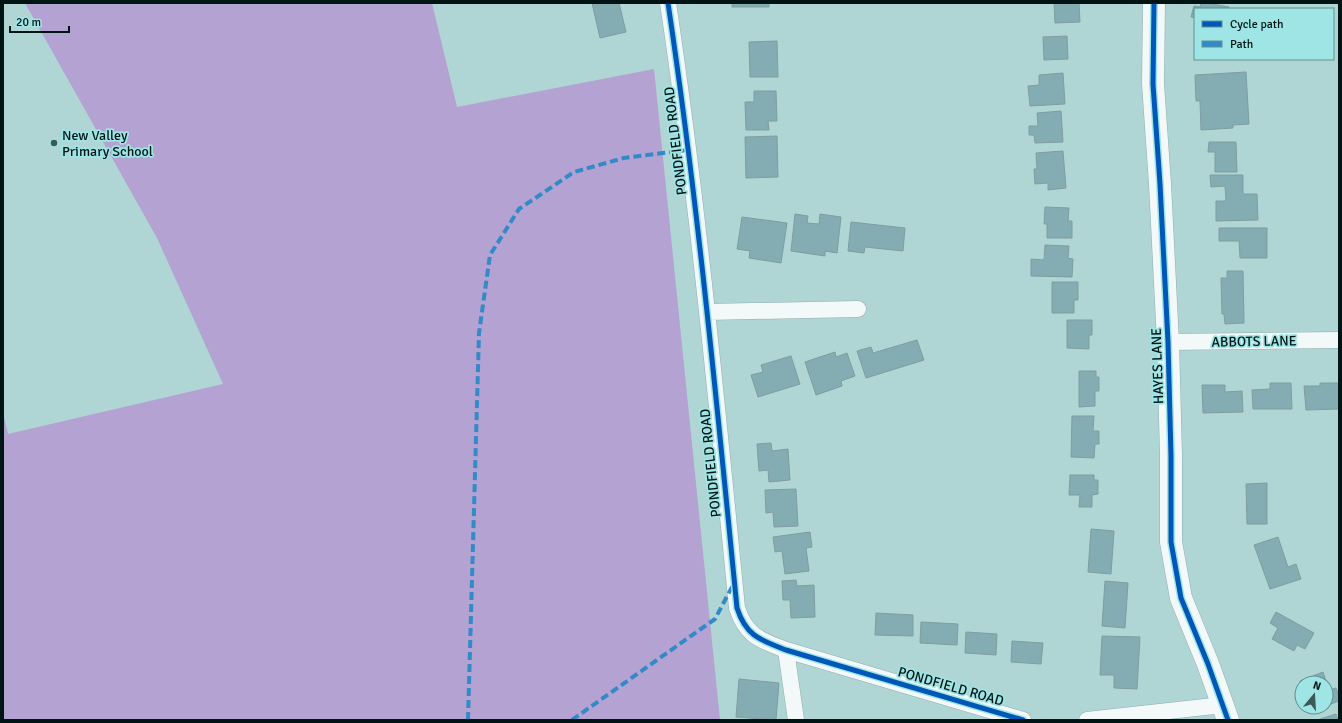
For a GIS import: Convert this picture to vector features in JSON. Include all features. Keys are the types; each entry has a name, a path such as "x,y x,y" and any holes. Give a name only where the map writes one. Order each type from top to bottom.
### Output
{"street":[{"name":"PONDFIELD ROAD","path":"668,3 678,66 707,312 737,608 741,621 750,632 761,640 786,650 1023,720"},
{"name":"HAYES LANE","path":"1154,3 1153,84 1168,342 1172,542 1181,598 1225,712"},
{"path":"707,312 858,309"},
{"name":"ABBOTS LANE","path":"1168,342 1339,340"},
{"path":"786,650 796,720"},
{"path":"1087,720 1225,712"}],"shaded area":[{"path":"25,3 432,3 457,107 654,69 720,720 3,720 3,412 8,434 223,384 157,238"}],"building":[{"path":"592,3 619,3 626,32 600,38"},
{"path":"732,3 769,3 769,7 732,7"},
{"path":"1054,3 1079,3 1080,22 1055,23"},
{"path":"1201,3 1207,3 1229,8 1194,8 1194,18 1191,17 1194,6 1200,7"},
{"path":"1067,36 1068,59 1044,60 1043,37"},
{"path":"777,41 778,77 750,77 749,42"},
{"path":"1246,72 1249,124 1233,125 1233,128 1201,130 1200,101 1196,101 1195,75"},
{"path":"1063,73 1065,104 1030,106 1028,86 1039,85 1039,75"},
{"path":"754,91 776,91 777,121 768,121 769,130 746,130 745,102 754,102"},
{"path":"1061,111 1063,142 1035,143 1034,135 1029,135 1029,126 1038,126 1037,113"},
{"path":"777,136 778,177 746,178 745,137"},
{"path":"1209,142 1236,142 1237,172 1215,172 1215,152 1208,152"},
{"path":"1063,151 1066,188 1048,190 1048,183 1035,184 1034,169 1037,169 1036,153"},
{"path":"1210,175 1243,175 1243,194 1257,194 1258,220 1216,221 1216,201 1226,201 1225,186 1211,187"},
{"path":"1045,207 1069,208 1068,221 1072,221 1072,238 1047,238 1047,224 1044,224"},
{"path":"795,214 808,216 807,223 819,224 820,214 841,217 837,253 825,251 825,256 791,251"},
{"path":"742,217 787,223 781,263 749,258 750,251 737,249"},
{"path":"851,222 905,228 903,251 865,247 864,253 848,251"},
{"path":"1219,228 1267,228 1267,258 1240,258 1239,241 1219,241"},
{"path":"1045,245 1069,246 1068,258 1073,259 1072,277 1031,276 1031,259 1044,260"},
{"path":"1227,271 1243,271 1244,323 1225,324 1224,314 1222,314 1221,278 1227,278"},
{"path":"1052,282 1078,282 1078,300 1074,300 1074,313 1052,313"},
{"path":"1067,320 1092,320 1092,335 1089,335 1089,349 1067,348"},
{"path":"917,340 924,360 866,378 857,351 871,347 873,353"},
{"path":"835,352 836,357 847,353 855,376 841,381 842,386 816,395 805,362"},
{"path":"791,356 800,384 758,397 751,375 763,372 761,365"},
{"path":"1079,371 1096,371 1096,377 1099,377 1099,391 1095,391 1095,406 1079,407"},
{"path":"1270,383 1291,383 1292,409 1253,409 1252,390 1270,389"},
{"path":"1320,383 1339,383 1339,409 1306,410 1304,386 1320,386"},
{"path":"1202,385 1225,385 1225,392 1242,391 1243,412 1203,413"},
{"path":"1072,416 1094,416 1093,431 1099,431 1099,444 1095,444 1094,458 1071,457"},
{"path":"771,443 772,451 788,449 790,480 769,482 768,470 759,471 757,444"},
{"path":"1070,475 1094,475 1094,480 1098,480 1098,494 1092,495 1092,507 1079,507 1080,495 1069,495"},
{"path":"1267,483 1267,524 1247,524 1246,484"},
{"path":"796,489 798,526 774,527 773,512 766,513 765,490"},
{"path":"1091,529 1114,531 1111,574 1088,572"},
{"path":"810,532 812,547 806,548 809,571 785,574 782,551 775,552 773,537"},
{"path":"1278,537 1288,567 1296,564 1301,579 1270,589 1254,545"},
{"path":"796,580 797,586 814,585 815,617 791,618 790,600 783,600 782,581"},
{"path":"1105,581 1128,583 1125,628 1102,626"},
{"path":"1276,612 1314,633 1305,649 1297,645 1294,651 1272,639 1278,628 1270,623"},
{"path":"876,613 913,615 913,636 875,635"},
{"path":"921,622 958,624 957,645 920,643"},
{"path":"966,632 997,634 996,655 965,653"},
{"path":"1102,636 1140,637 1137,689 1114,688 1114,675 1100,675"},
{"path":"1012,641 1043,643 1041,664 1011,662"},
{"path":"1323,672 1324,675 1315,675"},
{"path":"739,679 779,683 776,720 736,717"},
{"path":"1336,688 1339,701 1334,703 1334,689"},
{"path":"1336,714 1338,720 1317,720 1334,715"}],"marked path":[{"path":"468,720 479,333 490,255 519,209 574,172 624,158 688,150"},
{"path":"572,720 715,619 733,585"}],"cycle path":[{"path":"668,3 698,229 737,608 741,617 745,625 755,636 786,650 1023,720"},
{"path":"1154,3 1153,84 1168,342 1171,456 1171,542 1181,598 1208,664 1228,720"}],"place":[{"name":"New Valley Primary School","path":"54,143"}]}
